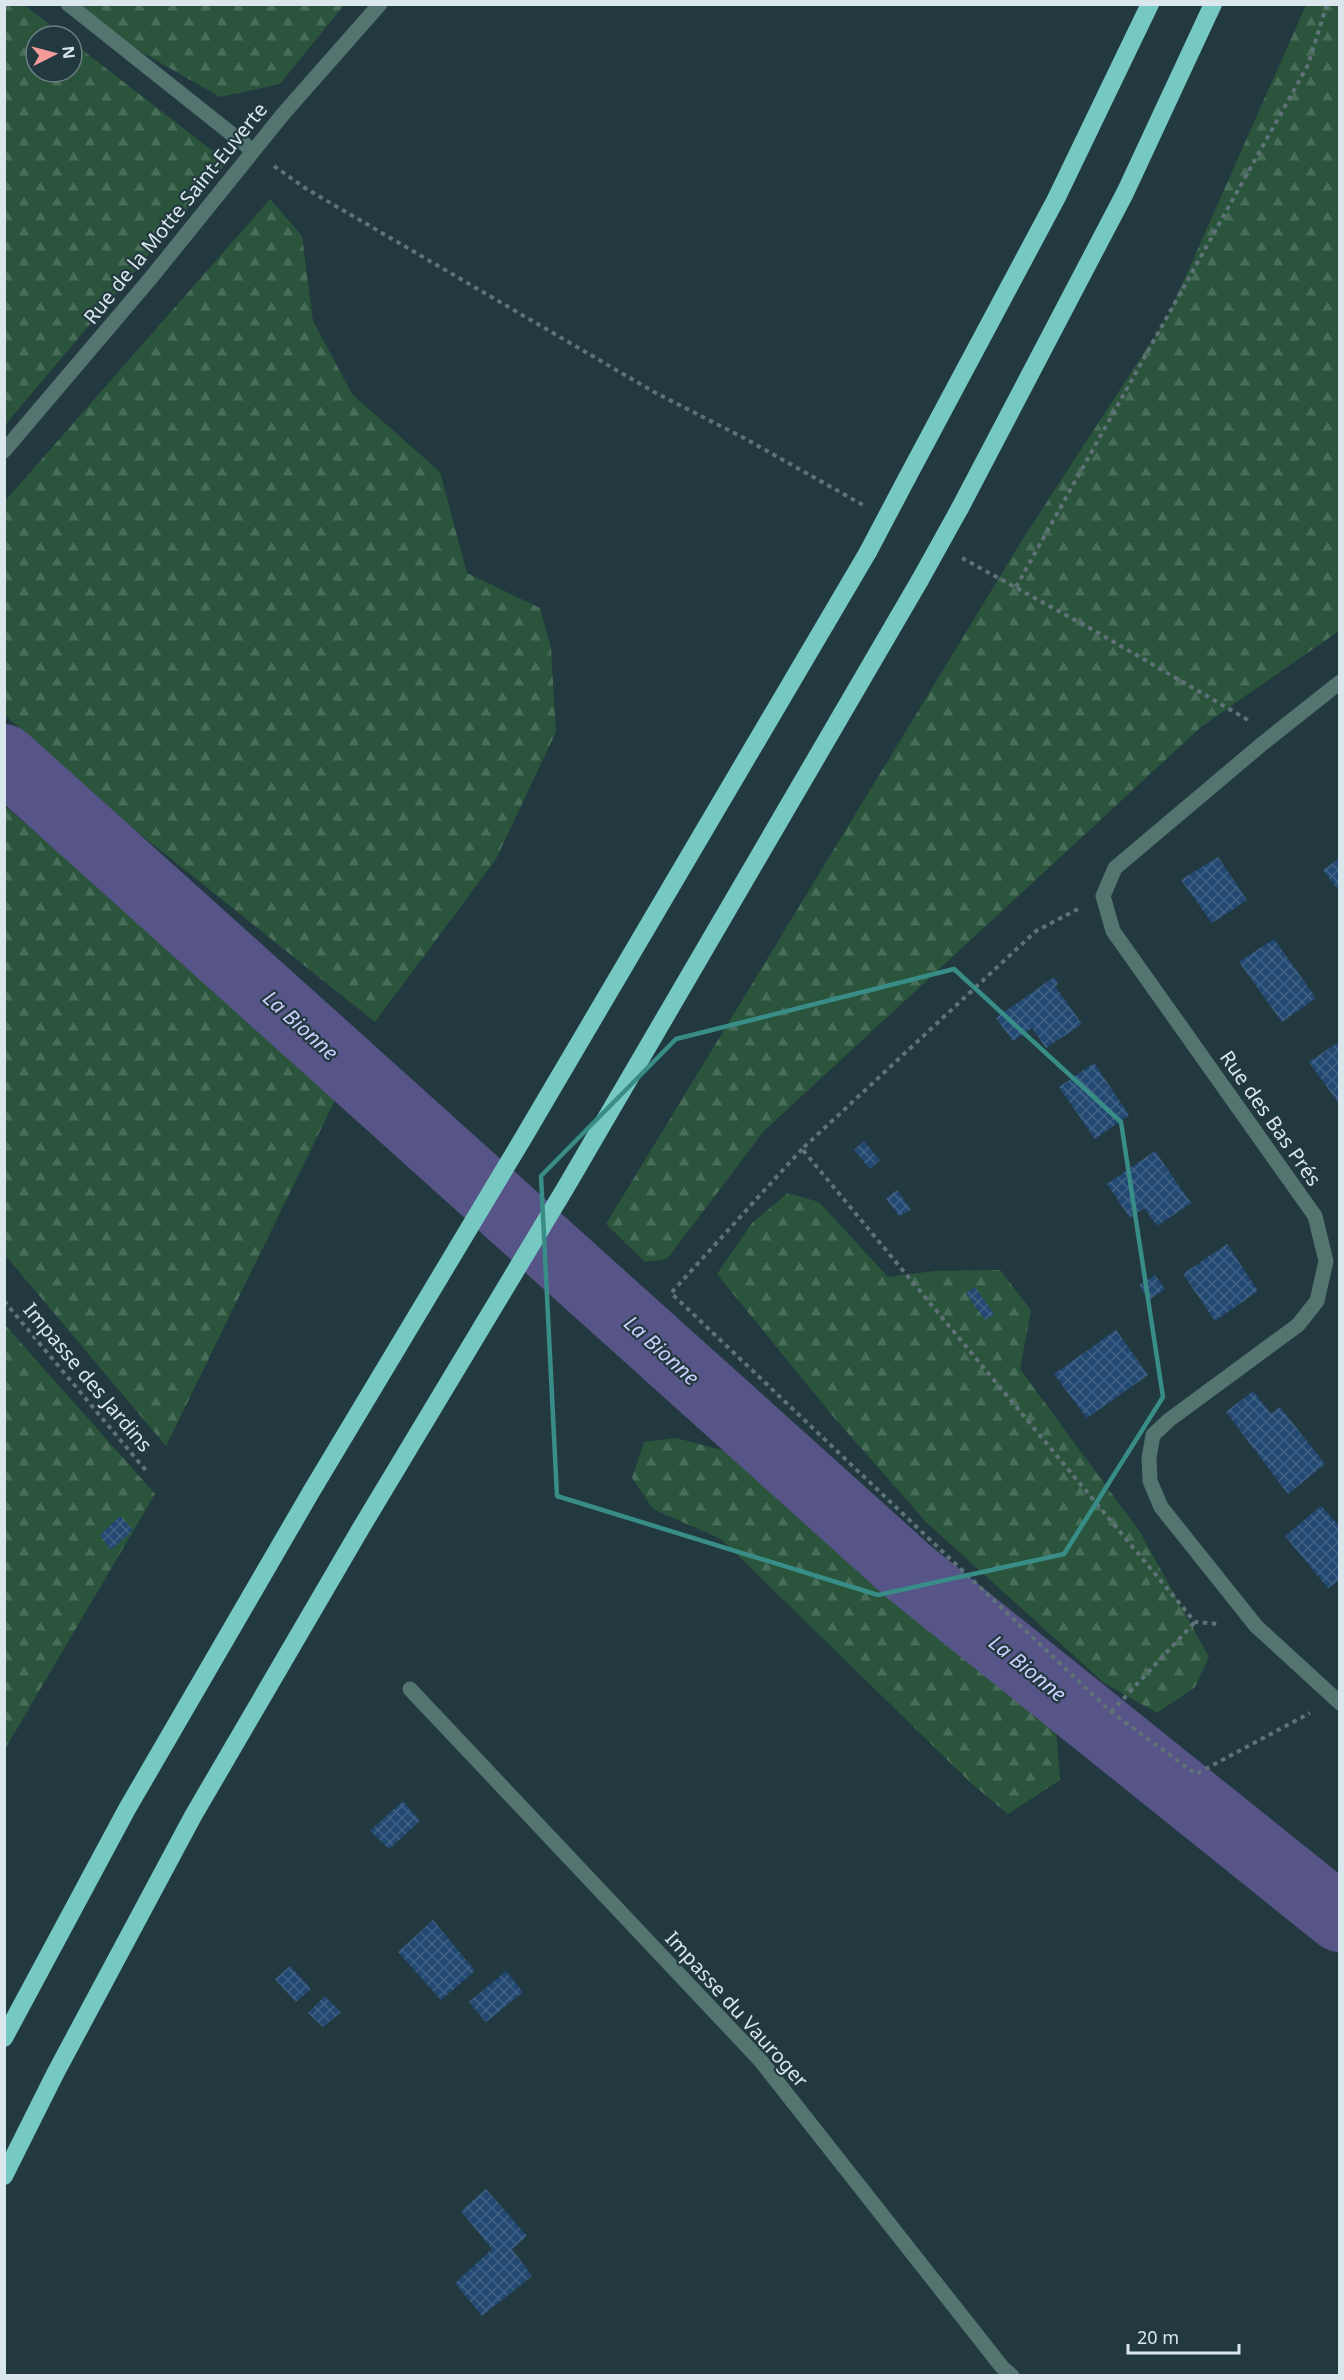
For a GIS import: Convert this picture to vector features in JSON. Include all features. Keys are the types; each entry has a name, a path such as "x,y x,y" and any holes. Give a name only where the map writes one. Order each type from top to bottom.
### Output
{"highway":[{"path":"4,2038 127,1809 317,1482 522,1140 868,552 1056,199 1150,4"},
{"path":"4,2176 55,2074 194,1816 517,1265 566,1187 920,580 1125,194 1213,4"}],"street":[{"path":"68,4 253,151"},
{"name":"Rue de la Motte Saint-Euverte","path":"4,451 150,279 284,112 380,4"},
{"path":"1103,896 1115,868 1262,744 1340,682"},
{"name":"Rue des Bas Prés","path":"1103,896 1113,931 1315,1216 1326,1261 1317,1301 1298,1325 1169,1420 1153,1435 1149,1458 1150,1481 1161,1507 1256,1626 1337,1701"},
{"name":"Impasse du Vauroger","path":"410,1689 760,2060 1002,2367 1012,2376"}],"path":[{"path":"1016,587 1308,65 1327,4"},
{"path":"253,151 305,188 654,392 744,438 873,510"},
{"path":"954,554 1016,587 1250,722 1262,744"},
{"path":"1103,896 1036,931 802,1149 671,1293 1110,1712 1196,1774 1337,1701"},
{"path":"802,1149 1195,1622 1256,1626"},
{"name":"Impasse des Jardins","path":"4,1301 148,1473"},
{"path":"1110,1712 1195,1622"}],"highlighted area":[{"path":"954,969 1121,1122 1163,1397 1064,1554 878,1595 557,1496 541,1176 676,1039"}],"green space":[{"path":"23,4 49,24 24,24 24,84 84,84 84,51 227,162 5,425 4,5"},
{"path":"63,5 344,5 280,84 220,97"},
{"path":"1306,5 1339,5 1339,631 1201,727 764,1131 667,1259 645,1262 606,1224 1024,537 1168,316"},
{"path":"270,199 302,236 313,321 352,394 440,472 467,573 540,608 551,648 556,732 496,859 375,1022 110,810 5,715 5,501"},
{"path":"5,806 339,1092 166,1446 5,1255"},
{"path":"788,1193 819,1202 888,1277 934,1271 1000,1270 1031,1310 1020,1369 1140,1532 1209,1657 1195,1687 1157,1713 1103,1682 926,1522 832,1415 717,1274 752,1223"},
{"path":"5,1325 155,1494 5,1749"},
{"path":"676,1438 737,1454 1056,1730 1060,1780 1008,1814 971,1783 721,1539 653,1509 632,1478 644,1442"}],"building":[{"path":"1218,857 1247,900 1212,923 1181,880"},
{"path":"1340,858 1340,892 1323,870"},
{"path":"1274,939 1316,998 1282,1022 1239,962"},
{"path":"1054,977 1058,984 1055,986 1082,1024 1046,1048 1032,1028 1013,1041 996,1018"},
{"path":"1340,1041 1340,1105 1309,1062"},
{"path":"1094,1063 1129,1115 1095,1139 1059,1087"},
{"path":"864,1141 880,1160 870,1169 854,1150"},
{"path":"1155,1151 1191,1203 1157,1226 1144,1208 1130,1218 1107,1184"},
{"path":"897,1190 911,1210 899,1216 886,1198"},
{"path":"1227,1244 1258,1291 1215,1321 1183,1274"},
{"path":"1155,1275 1165,1289 1149,1300 1139,1285"},
{"path":"975,1287 994,1314 985,1320 966,1293"},
{"path":"1116,1330 1148,1375 1087,1418 1054,1374"},
{"path":"1253,1391 1271,1414 1280,1407 1325,1464 1288,1494 1226,1412"},
{"path":"1321,1506 1340,1527 1340,1580 1328,1588 1285,1536"},
{"path":"120,1516 133,1530 111,1550 100,1535"},
{"path":"403,1801 420,1821 389,1849 370,1831"},
{"path":"433,1920 475,1971 441,2000 398,1952"},
{"path":"290,1966 311,1989 296,2002 275,1979"},
{"path":"506,1971 523,1992 486,2022 469,2002"},
{"path":"325,1996 341,2012 323,2027 308,2013"},
{"path":"486,2189 527,2236 512,2249 532,2276 482,2316 455,2283 492,2249 461,2211"}],"waterway":[{"name":"La Bionne","path":"4,758 909,1572 1340,1918"}]}
